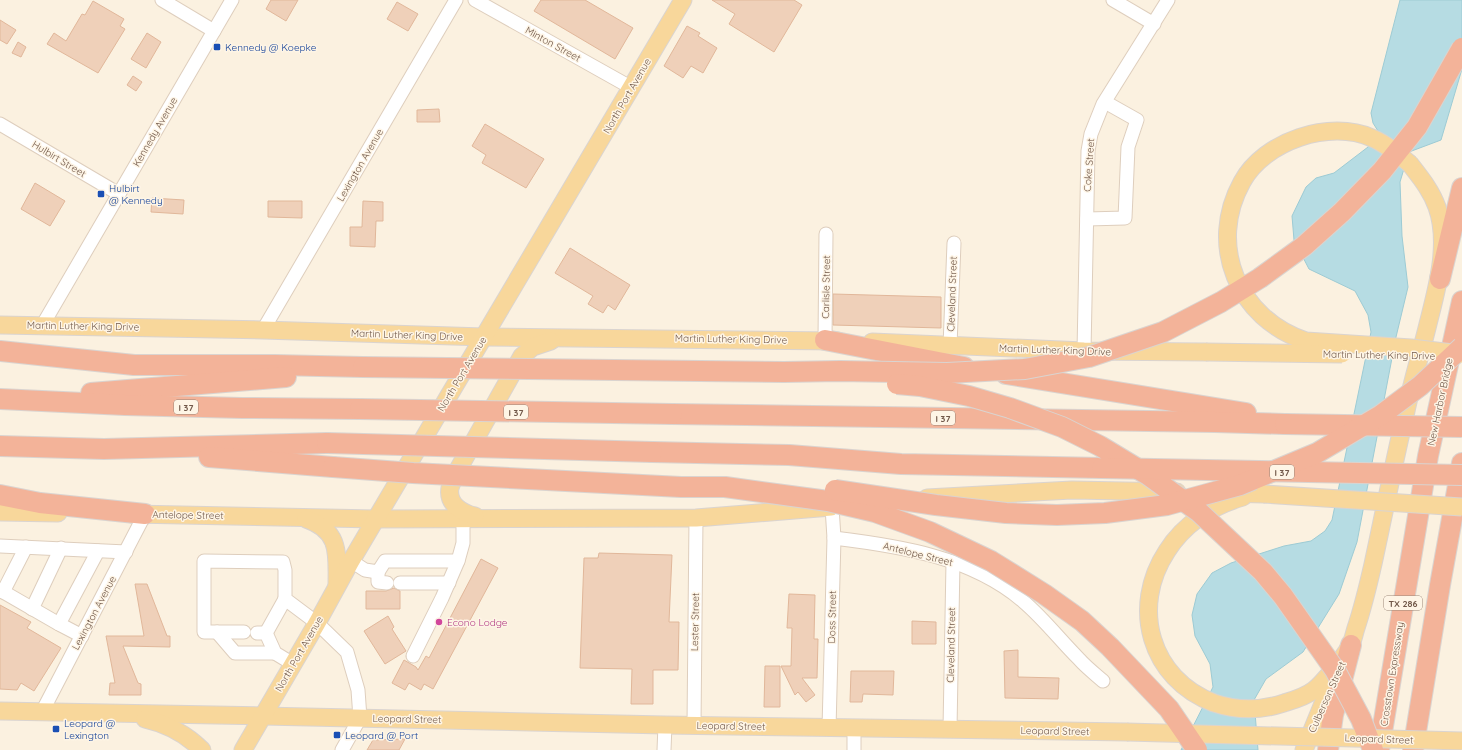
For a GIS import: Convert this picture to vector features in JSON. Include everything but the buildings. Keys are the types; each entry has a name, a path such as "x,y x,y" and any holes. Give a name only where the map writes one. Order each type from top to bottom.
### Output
{"highway":[{"path":"0,351 134,365 275,365 363,368 784,372 840,371 947,374 1025,369 1089,357 1163,332 1221,302 1260,278 1304,246 1342,212 1382,171 1417,127 1462,48"},
{"path":"1440,279 1462,188"},
{"name":"New Harbor Bridge","path":"1428,456 1462,301"},
{"path":"825,340 946,364 1239,411 1285,424"},
{"path":"104,449 413,473 681,486 779,485 830,490 936,505 1013,513 1057,515 1105,513 1167,505 1240,485 1317,453 1380,415 1420,386 1462,347"},
{"path":"7,399 293,376 363,368"},
{"path":"784,372 920,386 969,396 1010,408 1062,428 1100,446 1148,475 1199,512 1263,572 1283,596 1335,670 1361,719 1374,750"},
{"name":"I 37","path":"7,399 125,405 242,408 1462,427"},
{"name":"I 37","path":"0,446 104,449 327,443 789,455 900,464 1462,475"},
{"name":"Crosstown Expressway","path":"1379,750 1428,456"},
{"name":"TX 286","path":"1413,750 1462,463"},
{"path":"725,486 828,501 875,512 930,532 991,561 1044,594 1082,621 1110,647 1169,709 1197,750"},
{"path":"0,495 40,503 145,514"},
{"path":"1328,750 1333,715 1351,645"}],"main road":[{"name":"North Port Avenue","path":"243,750 317,624 351,561 683,0"},
{"path":"1462,355 1411,348 1306,341 1292,337 1276,328 1258,313 1243,293 1235,275 1228,257 1227,234 1231,207 1242,181 1252,167 1272,150 1311,133 1332,130 1354,133 1372,138 1394,150 1410,164 1428,186 1437,208 1442,242 1440,279 1406,409 1365,601 1351,645 1314,690 1302,697 1268,708 1251,710 1226,707 1203,699 1173,676 1156,649 1152,638 1148,610 1149,593 1153,577 1161,560 1179,535 1192,523 1217,507 1232,500 1264,494 1462,507"},
{"name":"Martin Luther King Drive","path":"0,325 263,330 484,337 825,340 1084,351 1462,355"},
{"path":"480,518 464,513 458,509 452,499 450,488 455,476 522,356 533,346 544,342 569,338"},
{"name":"Antelope Street","path":"0,512 376,519 696,518 906,499 1072,490 1264,494"},
{"path":"300,517 317,523 327,531 332,540 337,557 337,585"},
{"name":"Culberson Street","path":"1304,750 1324,701 1351,645"},
{"name":"Leopard Street","path":"0,711 665,725 1128,732 1462,741"},
{"path":"92,713 139,717 156,721 180,732 202,750"}],"street":[{"path":"162,0 214,31"},
{"name":"Kennedy Avenue","path":"42,326 232,0"},
{"name":"Lexington Avenue","path":"263,330 456,0"},
{"name":"Minton Street","path":"475,0 632,88"},
{"path":"1113,0 1154,24"},
{"name":"Coke Street","path":"1084,351 1088,150 1091,134 1105,102 1168,0"},
{"path":"1087,219 1125,218 1128,147 1137,120 1105,102"},
{"name":"Hulbirt Street","path":"0,124 119,194"},
{"name":"Carlisle Street","path":"825,340 826,234"},
{"name":"Cleveland Street","path":"950,346 954,243"},
{"name":"Doss Street","path":"829,728 834,538 832,506"},
{"name":"Lexington Avenue","path":"42,712 145,514"},
{"path":"413,656 449,584 458,560 463,543 463,518"},
{"name":"Lester Street","path":"694,725 696,518"},
{"name":"Antelope Street","path":"834,538 870,542 914,551 953,562 999,584 1023,601 1042,618 1079,659 1104,681"},
{"path":"0,546 126,552"},
{"path":"26,547 2,591 82,636"},
{"path":"32,609 62,548"},
{"path":"59,624 98,551"},
{"path":"449,584 378,582 378,572 385,561 458,560"},
{"path":"256,633 286,599 283,562 204,561 204,632 256,633 275,653 293,664"},
{"path":"351,561 365,570 378,572"},
{"name":"Cleveland Street","path":"950,729 953,562"},
{"path":"286,599 317,624 347,652 358,690 360,718 342,750"},
{"path":"217,632 235,653 275,653"},
{"path":"664,750 665,725"},
{"path":"854,728 854,750"}],"water":[{"path":"1400,0 1462,0 1462,69 1441,140 1409,152 1400,182 1402,236 1408,287 1396,337 1357,542 1339,594 1303,652 1266,679 1254,700 1258,750 1181,750 1213,687 1210,664 1195,636 1192,615 1197,594 1212,573 1231,563 1284,546 1311,541 1325,531 1332,520 1371,332 1368,315 1355,291 1309,269 1294,240 1292,216 1306,187 1316,178 1334,173 1368,147 1378,131 1373,123 1371,113"}],"place":[{"name":"Kennedy @ Koepke","path":"217,47"},
{"name":"Hulbirt @ Kennedy","path":"101,194"},
{"name":"Econo Lodge","path":"439,622"},
{"name":"Leopard @ Lexington","path":"56,729"},
{"name":"Leopard @ Port","path":"337,735"}]}
